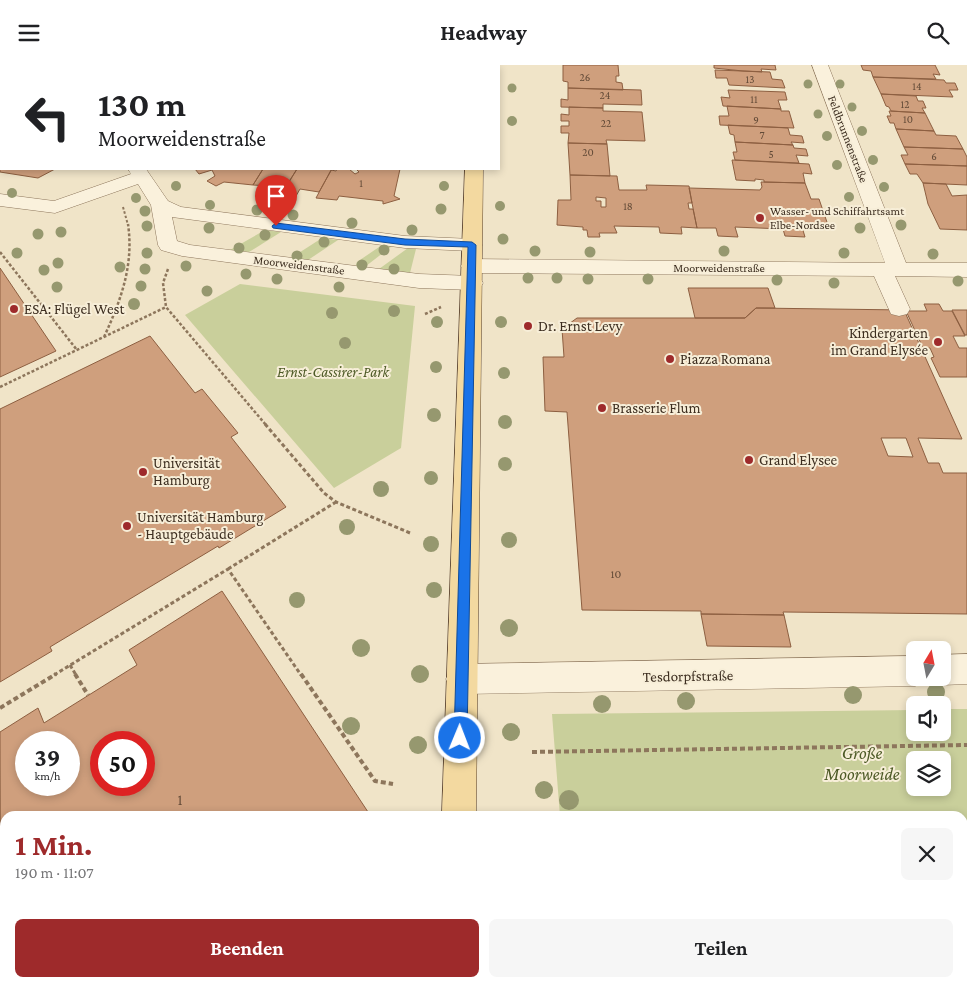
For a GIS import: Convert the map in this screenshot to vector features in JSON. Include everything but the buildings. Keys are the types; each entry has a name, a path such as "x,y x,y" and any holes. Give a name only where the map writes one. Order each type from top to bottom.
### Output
{"main road":[{"path":"459,811 474,170"}],"street":[{"name":"Feldbrunnenstraße","path":"820,65 889,269 899,309"},
{"name":"Moorweidenstraße","path":"0,200 55,207 110,187 139,172 161,205 168,245 184,250 419,281 471,274 889,269 967,270"},
{"path":"161,205 176,212 212,218 405,242 472,245"},
{"path":"951,670 967,669"},
{"name":"Tesdorpfstraße","path":"462,679 906,671"}],"path":[{"path":"104,337 121,298 132,252 127,217 110,187"},
{"path":"0,252 76,350"},
{"path":"0,387 166,307 324,493 336,503 410,533"},
{"path":"0,708 336,503"},
{"path":"228,569 375,781 393,784"},
{"path":"70,665 88,695"},
{"path":"532,752 967,745"}],"green space":[{"path":"265,230 281,232 249,252 230,250"},
{"path":"322,238 338,240 308,260 291,258"},
{"path":"382,245 392,246 366,266 356,265 357,262"},
{"path":"408,248 416,249 410,273 379,269"},
{"name":"Ernst-Cassirer-Park","path":"240,284 415,306 401,448 334,488 185,315"},
{"name":"Große Moorweide","path":"951,709 967,709 967,811 560,811 552,714 906,710 906,741 951,741"}],"place":[{"name":"Wasser- und Schiffahrtsamt Elbe-Nordsee","path":"760,218"},
{"name":"ESA: Flügel West","path":"14,309"},
{"name":"Dr. Ernst Levy","path":"528,326"},
{"name":"Kindergarten im Grand Elysée","path":"938,342"},
{"name":"Piazza Romana","path":"670,359"},
{"name":"Brasserie Flum","path":"602,408"},
{"name":"Grand Elysee","path":"749,460"},
{"name":"Universität Hamburg","path":"143,472"},
{"name":"Universität Hamburg - Hauptgebäude","path":"127,526"}],"route":[{"path":"276,226 405,242 472,245 460,738"}]}
